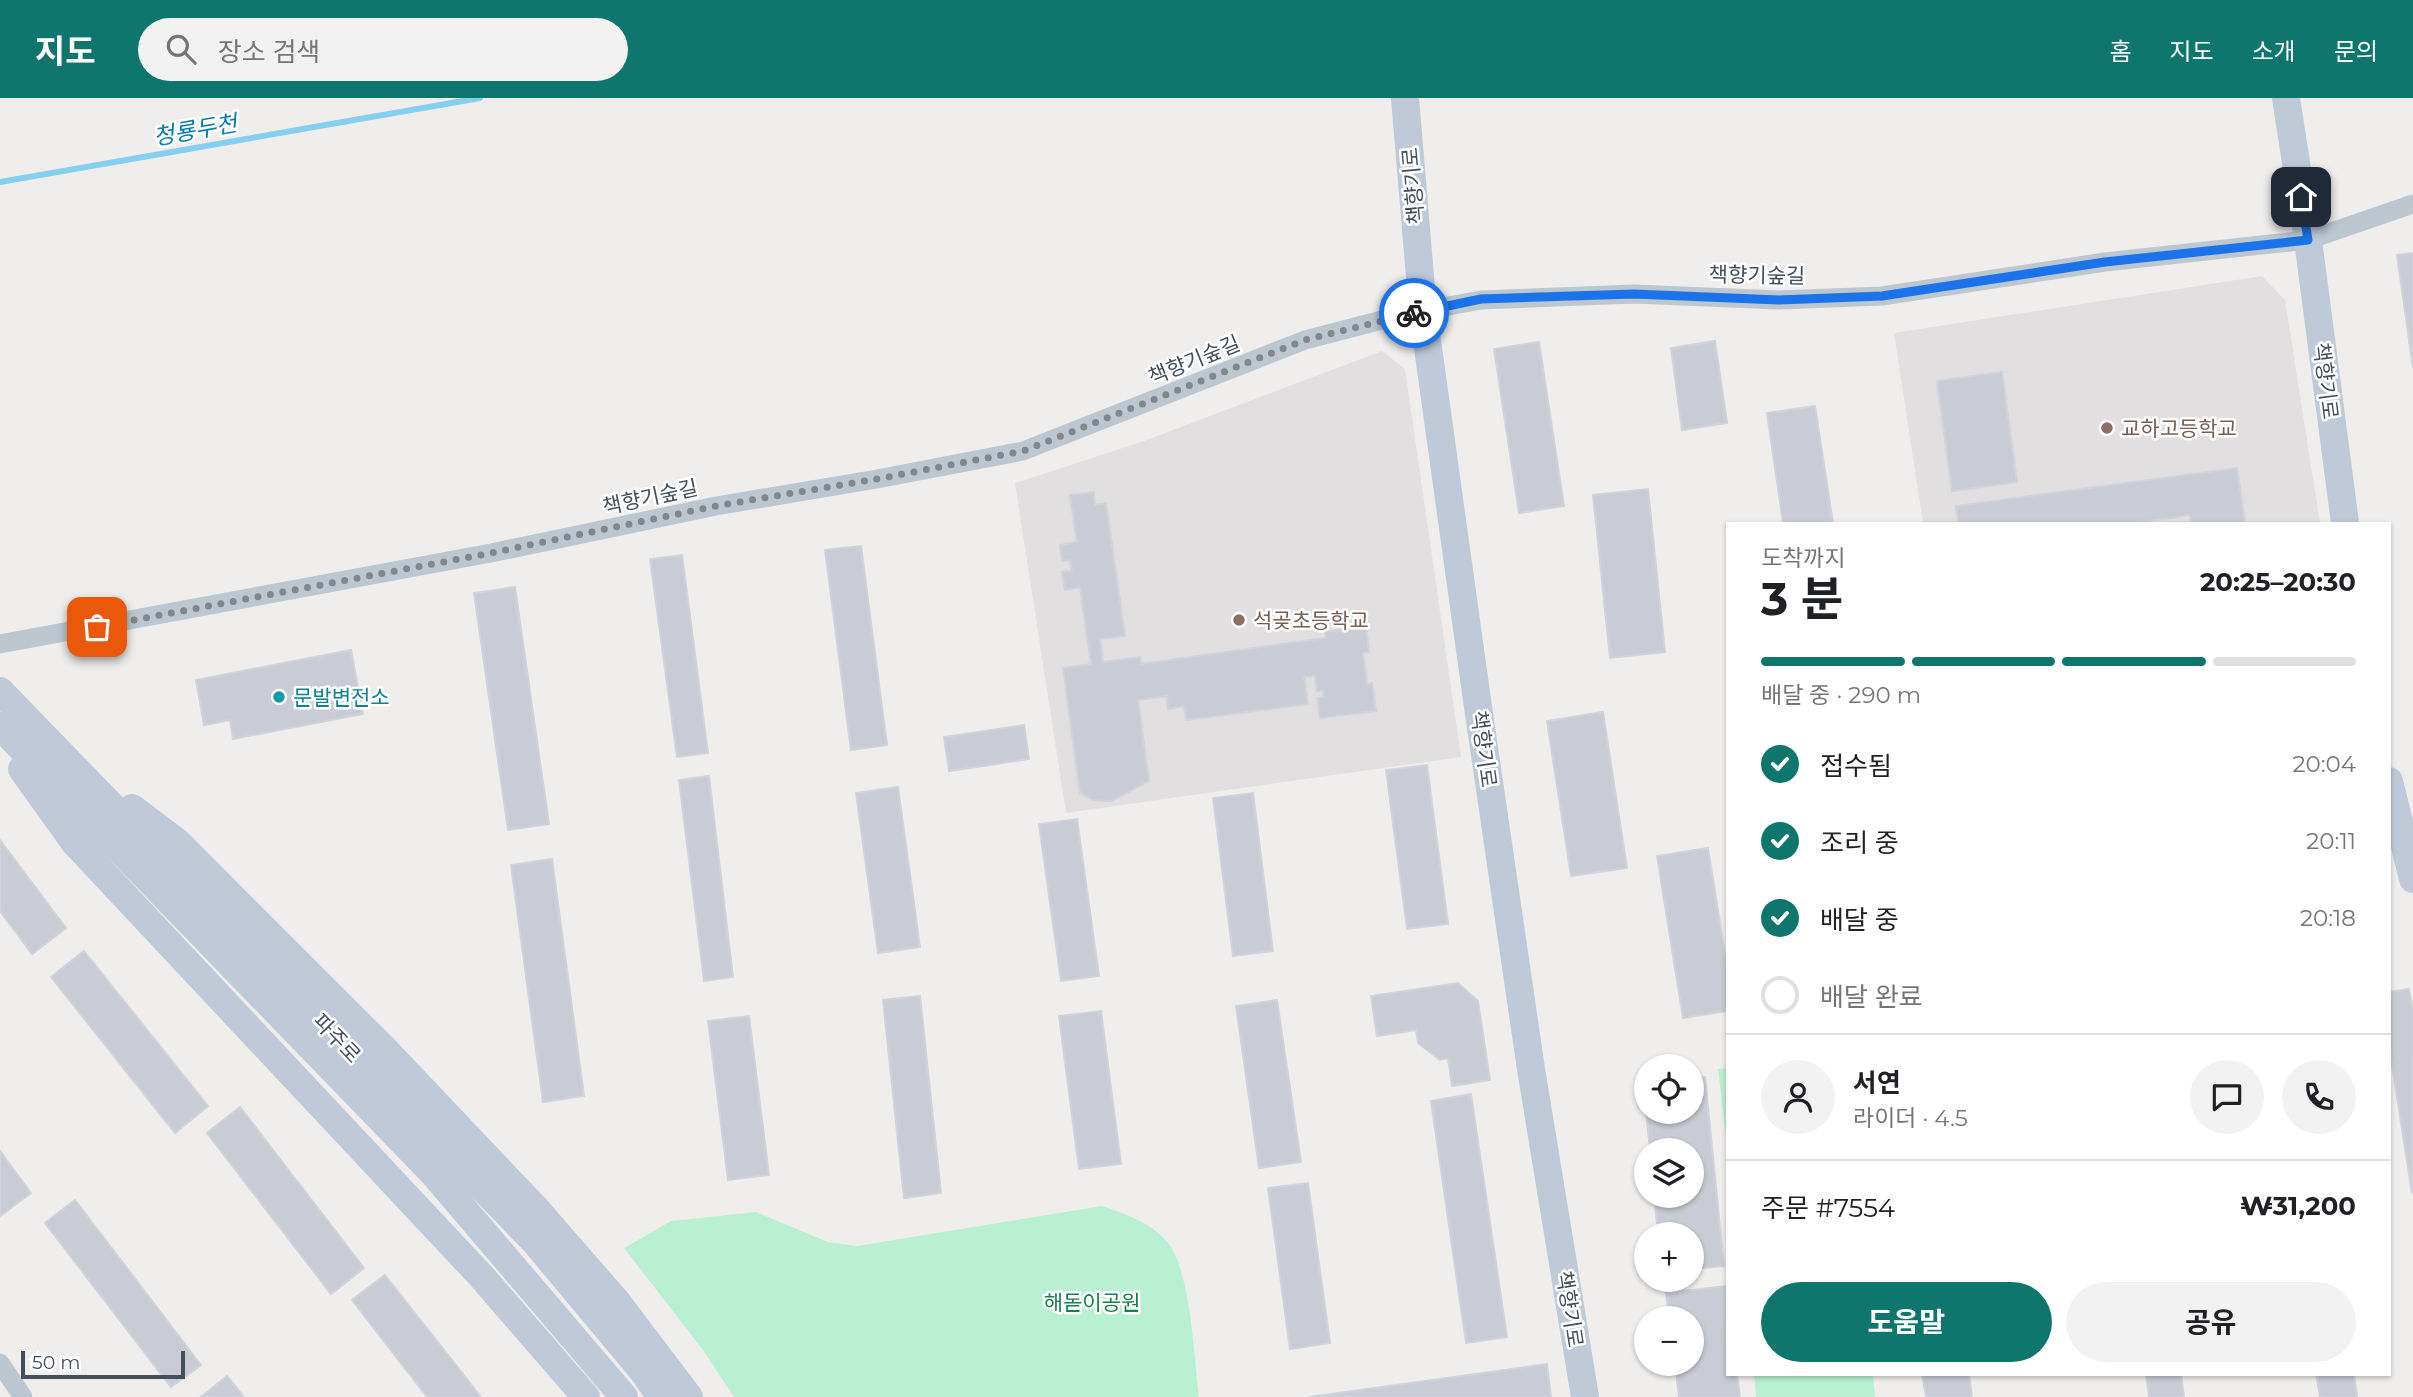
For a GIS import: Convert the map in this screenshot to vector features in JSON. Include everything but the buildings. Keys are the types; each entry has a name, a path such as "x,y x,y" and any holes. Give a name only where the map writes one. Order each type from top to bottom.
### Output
{"main road":[{"name":"책향기로","path":"1405,98 1423,312 1521,1004 1585,1397"},
{"name":"책향기로","path":"2286,98 2308,240 2345,522"},
{"name":"파주로","path":"0,691 535,1242 642,1370 661,1397"},
{"name":"파주로","path":"0,726 433,1173 624,1397"},
{"path":"0,738 75,843 482,1277 586,1397"},
{"path":"55,749 177,842 385,1050 537,1210 617,1302 689,1397"},
{"path":"2391,789 2413,879"}],"street":[{"name":"책향기숲길","path":"0,644 491,553 716,506 1012,453 1103,421 1305,340 1405,314 1481,299 1634,294 1779,300 1882,296 2105,262 2308,240 2413,204"},
{"path":"585,1265 622,1285 702,1397"},
{"path":"0,1363 23,1397"}],"shaded area":[{"name":"교하고등학교","path":"2262,276 2285,300 2320,522 1923,522 1894,333"},
{"name":"석곶초등학교","path":"1382,351 1405,369 1461,757 1066,813 1015,483 1144,441"}],"green space":[{"path":"1726,1068 1726,1137 1718,1069"},
{"name":"해돋이공원","path":"1102,1206 1129,1216 1154,1230 1168,1243 1176,1256 1187,1294 1199,1397 734,1397 703,1350 624,1248 671,1221 756,1212 828,1242 857,1246"},
{"path":"1754,1376 1873,1376 1875,1397 1756,1397"}],"waterway":[{"name":"청룡두천","path":"0,182 480,98"}],"way so far":[{"path":"97,627 491,553 716,506 1023,451 1305,340 1414,313"}],"place":[{"name":"교하고등학교","path":"2107,428"},
{"name":"석곶초등학교","path":"1239,620"},
{"name":"문발변전소","path":"279,697"}],"route":[{"path":"1414,313 1481,299 1634,294 1779,300 1882,296 2105,262 2308,240 2301,197"}]}
